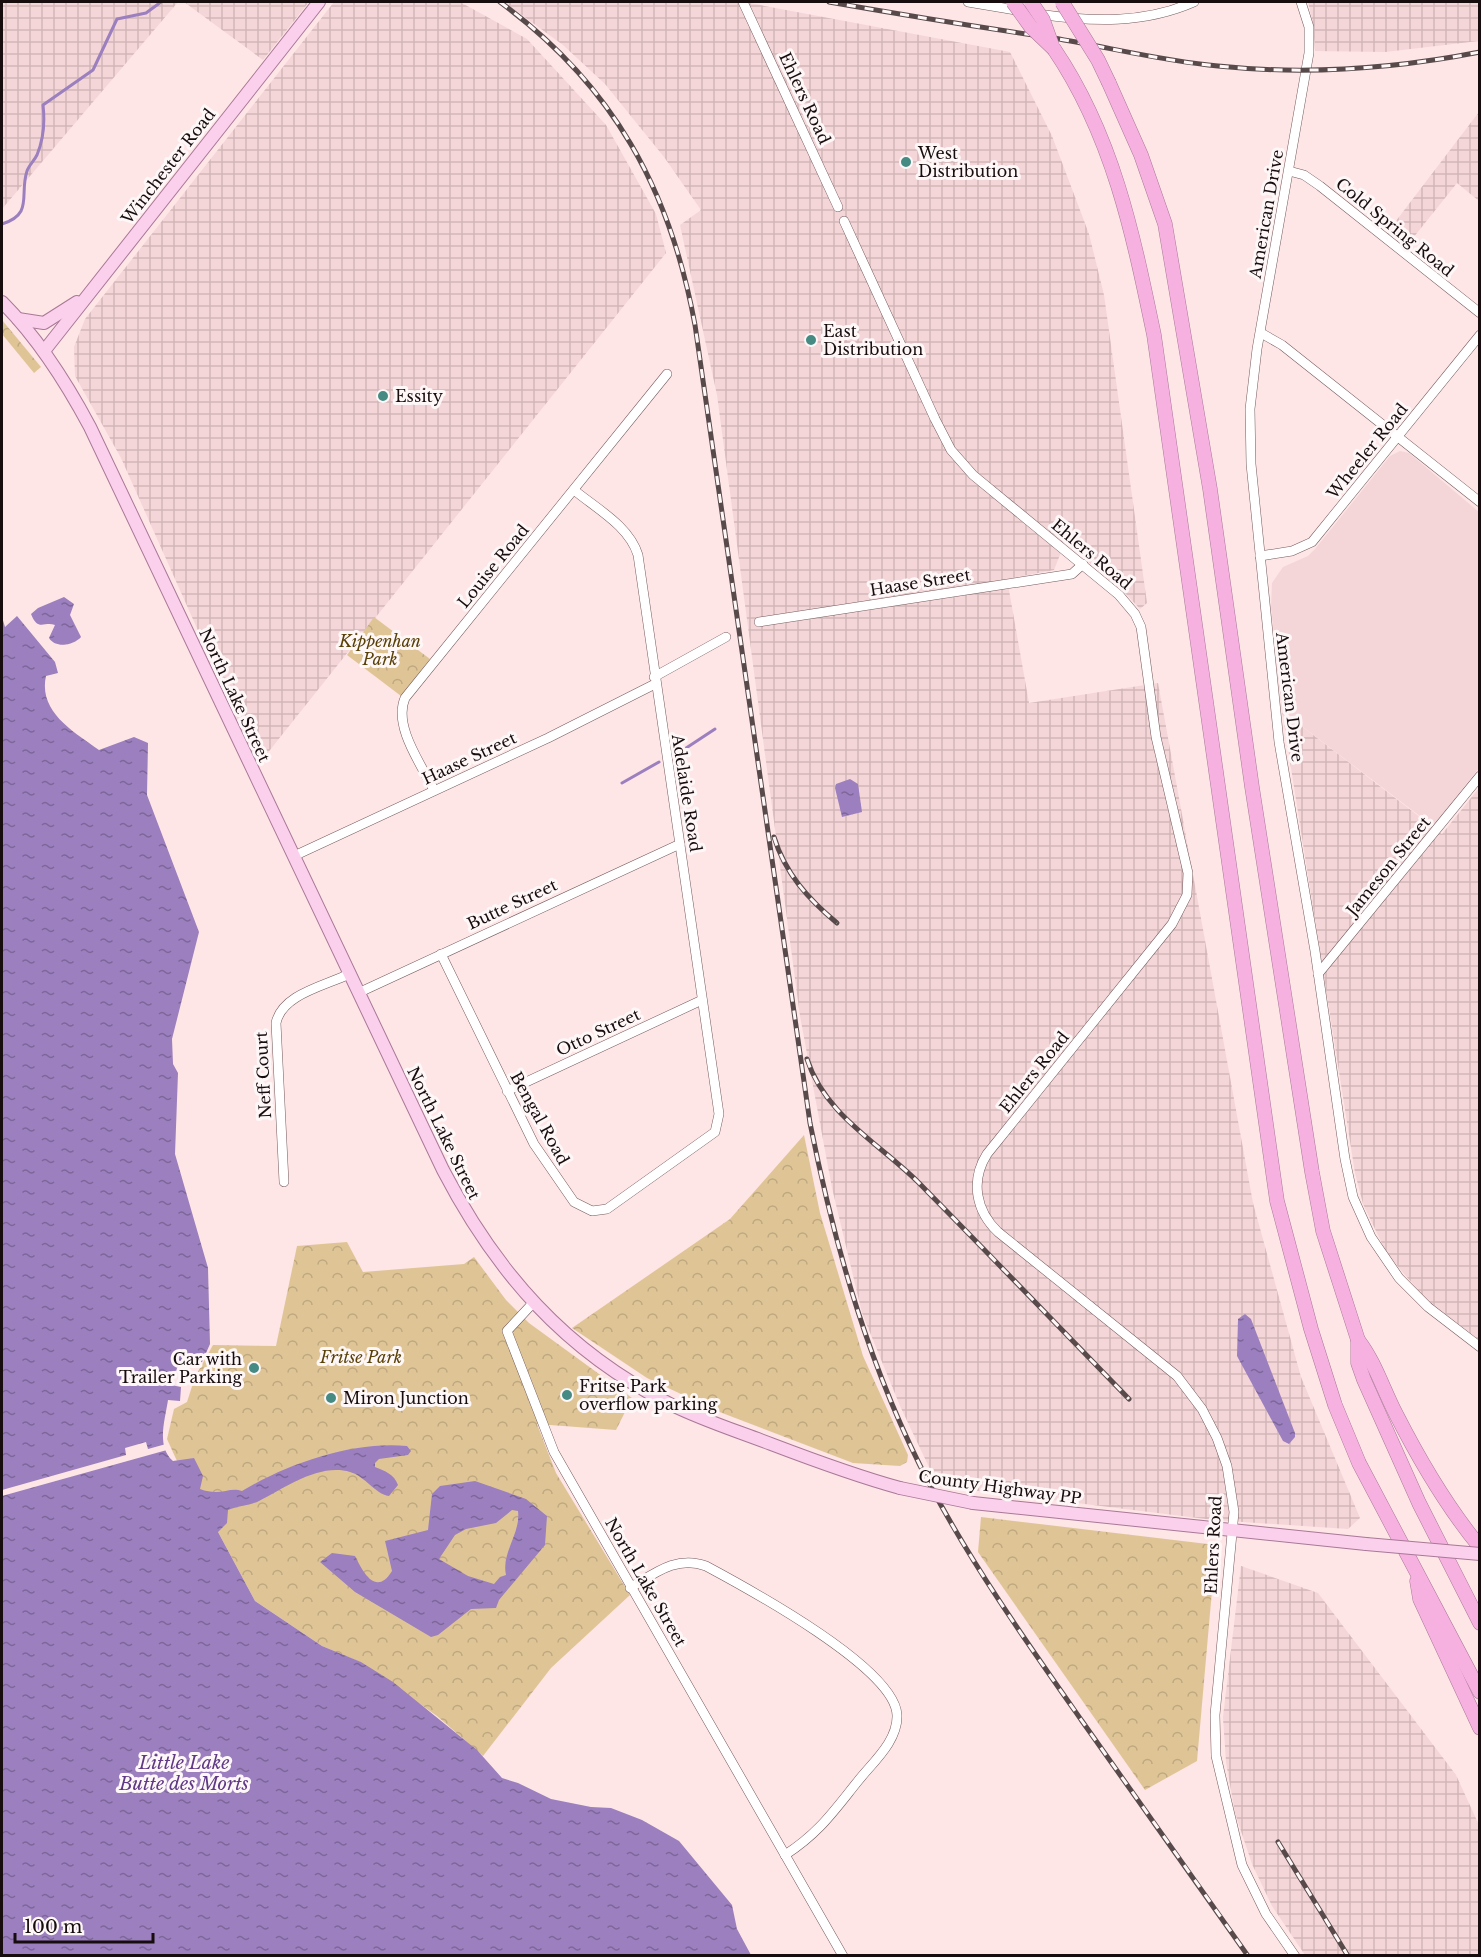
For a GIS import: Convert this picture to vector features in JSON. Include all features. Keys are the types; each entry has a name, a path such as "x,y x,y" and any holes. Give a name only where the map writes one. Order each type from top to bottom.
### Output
{"highway":[{"path":"1013,2 1031,27 1054,49"},
{"path":"1031,2 1043,20 1054,49 1072,78 1119,182 1131,226 1154,335 1280,1211 1295,1273 1335,1405 1359,1463 1479,1692"},
{"path":"1062,2 1098,60 1109,83 1141,155 1165,224 1212,501 1252,787 1323,1231 1358,1340 1358,1364 1364,1380 1419,1503 1479,1623"},
{"path":"1358,1340 1371,1357 1393,1409 1425,1468 1479,1547"},
{"path":"1415,1568 1420,1599 1479,1728"}],"main road":[{"name":"Winchester Road","path":"44,351 319,2"},
{"path":"18,319 44,323 88,295"},
{"name":"North Lake Street","path":"2,302 44,351 90,427 358,993 466,1213 499,1263 533,1303"},
{"name":"County Highway PP","path":"533,1303 591,1355 670,1404 835,1468 900,1488 973,1503 1232,1531 1479,1554"}],"street":[{"name":"Ehlers Road","path":"743,2 838,207"},
{"path":"968,2 1056,17 1104,21 1158,15 1194,2"},
{"name":"American Drive","path":"1301,2 1310,41 1252,382 1250,426 1260,556 1279,742 1318,974 1345,1159 1358,1210 1377,1248 1400,1278 1428,1307 1479,1347"},
{"name":"Cold Spring Road","path":"1289,171 1304,175 1320,186 1479,313"},
{"name":"Ehlers Road","path":"844,221 951,450 973,475 1126,602 1141,627 1156,737 1188,873 1187,896 1172,924 987,1154 979,1171 977,1195 980,1207 993,1227 1161,1362 1190,1392 1212,1426 1227,1466 1233,1499 1215,1715 1216,1756 1242,1865 1266,1914 1295,1956"},
{"path":"1261,333 1282,345 1479,502"},
{"name":"Wheeler Road","path":"1260,556 1292,551 1312,542 1479,335"},
{"name":"Louise Road","path":"434,790 403,724 400,712 405,698 667,374"},
{"name":"Adelaide Road","path":"574,490 623,529 635,545 719,1114 717,1127"},
{"name":"Haase Street","path":"759,622 1072,574 1083,564"},
{"name":"Haase Street","path":"294,856 548,738 654,681 726,637"},
{"name":"Jameson Street","path":"1318,974 1479,776"},
{"name":"Butte Street","path":"358,993 680,844"},
{"name":"Bengal Road","path":"441,954 534,1144 569,1197 579,1206 592,1211 612,1206 710,1137 717,1127"},
{"name":"Neff Court","path":"284,1182 276,1023 278,1015 289,1002 349,974"},
{"name":"Otto Street","path":"507,1091 702,1000"},
{"name":"North Lake Street","path":"533,1303 507,1328 509,1339 554,1452 843,1956"},
{"path":"630,1588 677,1562 696,1562 706,1566 784,1610 821,1635 877,1680 891,1696 895,1704 897,1724 889,1742 820,1830 785,1855"}],"shaded area":[{"path":"2,2 178,2 2,209"},
{"path":"184,2 309,2 263,60"},
{"path":"334,2 460,2 527,39 606,125 656,214 666,253 258,765 121,458 75,376 74,347 85,319"},
{"path":"504,2 744,2 1010,52 1052,136 1089,234 1104,295 1147,603 1140,609 1065,542 1054,570 1007,579 1029,703 1158,683 1253,1203 1301,1377 1360,1518 1348,1529 1214,1520 938,1486 900,1406 862,1313 832,1188 800,1016 717,395 680,225 701,210 664,157 605,84 563,45"},
{"path":"1308,2 1479,2 1479,41 1385,52 1315,51 1313,23"},
{"path":"1479,112 1479,201 1457,183 1405,248 1386,234"},
{"path":"1400,451 1409,453 1479,512 1479,768 1433,826 1282,711 1271,607 1272,583 1283,567 1308,556 1390,456"},
{"path":"1282,711 1442,834 1479,788 1479,1340 1425,1298 1405,1275 1386,1252 1363,1204 1355,1173"},
{"path":"1241,1566 1318,1593 1456,1775 1479,1825 1479,1955 1305,1955 1272,1906 1252,1864 1235,1813 1226,1762 1223,1717"}],"green space":[{"path":"2,320 41,367 34,373 2,334"},
{"name":"Kippenhan Park","path":"374,617 430,659 401,696 347,655"},
{"path":"804,1135 820,1213 863,1356 908,1455 907,1462 900,1466 853,1463 717,1411 647,1378 572,1328 730,1219"},
{"name":"Fritse Park","path":"347,1242 363,1272 464,1264 474,1257 506,1300 529,1323 632,1398 616,1430 537,1424 556,1473 630,1595 551,1668 483,1756 437,1716 360,1662 322,1646 255,1601 218,1532 191,1492 167,1439 174,1409 187,1402 195,1377 213,1345 276,1346 297,1246"},
{"path":"981,1517 1216,1545 1197,1761 1145,1790 978,1552"}],"water":[{"path":"64,597 74,604 70,615 81,637 70,644 60,645 49,638 55,625 36,623 31,614 38,608"},
{"name":"Little Lake Butte des Morts","path":"17,616 55,662 58,673 46,676 45,689 47,700 60,720 99,750 134,737 148,743 147,795 199,932 172,1039 173,1064 178,1073 175,1154 208,1268 210,1344 202,1362 172,1372 171,1385 181,1387 180,1401 168,1400 163,1440 168,1455 173,1461 194,1458 203,1476 200,1489 219,1492 242,1491 280,1471 322,1456 365,1447 407,1446 411,1451 408,1455 379,1459 375,1463 375,1467 392,1476 398,1485 389,1496 379,1492 350,1472 326,1471 303,1478 255,1503 228,1510 227,1523 218,1532 255,1601 322,1646 361,1662 393,1682 477,1750 502,1778 551,1799 591,1807 611,1808 642,1820 679,1841 732,1905 737,1929 751,1955 2,1955 2,617 5,627"},
{"path":"850,779 858,784 862,812 842,817 835,788 836,784"},
{"path":"1245,1314 1251,1319 1295,1433 1295,1437 1289,1444 1283,1441 1237,1356 1238,1319"},
{"path":"475,1481 526,1499 547,1516 545,1545 499,1600 496,1608 471,1609 438,1635 431,1637 355,1592 320,1562 332,1553 355,1556 370,1579 381,1582 392,1571 385,1541 428,1530 432,1494 440,1486","holes":["512,1510 518,1511 517,1527 506,1559 506,1575 500,1577 494,1584 468,1576 439,1559 455,1535 466,1529 496,1523"]}],"pier":[{"path":"146,1442 148,1449 166,1444 167,1450 2,1496 2,1490 126,1455 125,1448"}],"waterway":[{"path":"2,224 12,220 22,209 27,171 37,155 43,136 43,105 93,70 117,19 146,13 161,2"},
{"path":"674,756 715,729"},
{"path":"622,783 659,762"}],"railway":[{"path":"500,2 540,34 575,68 605,105 652,185 670,229 684,275 695,325 810,1123 843,1262 889,1398 930,1485 983,1576 1248,1956"},
{"path":"829,2 1053,38 1176,61 1251,69 1349,69 1415,63 1480,52"},
{"path":"774,837 791,874 816,904 837,923"},
{"path":"807,1059 815,1079 840,1112 919,1183 1129,1399"},
{"path":"1278,1842 1348,1956"}],"place":[{"name":"West Distribution","path":"906,162"},
{"name":"East Distribution","path":"811,340"},
{"name":"Essity","path":"383,396"},
{"name":"Car with Trailer Parking","path":"254,1368"},
{"name":"Fritse Park overflow parking","path":"567,1395"},
{"name":"Miron Junction","path":"331,1398"}]}
